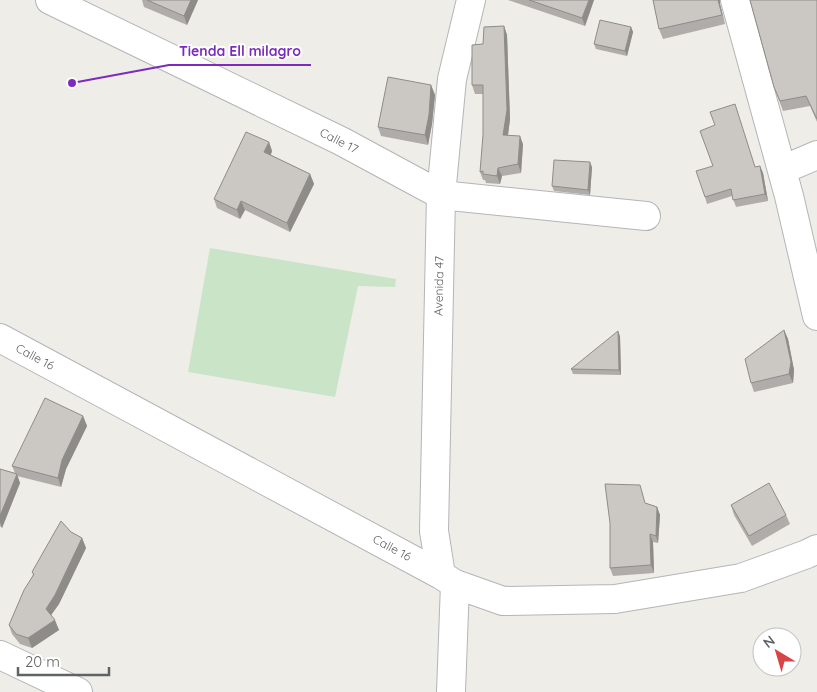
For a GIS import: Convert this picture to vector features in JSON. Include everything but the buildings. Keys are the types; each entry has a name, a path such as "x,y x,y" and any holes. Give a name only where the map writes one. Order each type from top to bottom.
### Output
{"street":[{"name":"Calle 17","path":"50,0 341,141 441,195 646,216"},
{"name":"Avenida 47","path":"451,692 448,579 434,531 441,195 452,79 470,0"},
{"path":"735,0 789,196 817,316"},
{"path":"782,170 817,155"},
{"name":"Calle 16","path":"0,338 448,579 503,601 615,599 741,578 817,549"},
{"path":"0,655 78,692"}],"green space":[{"path":"210,248 396,279 395,287 358,286 335,397 188,372"}],"place":[{"name":"Tienda Ell milagro","path":"72,83"}]}
